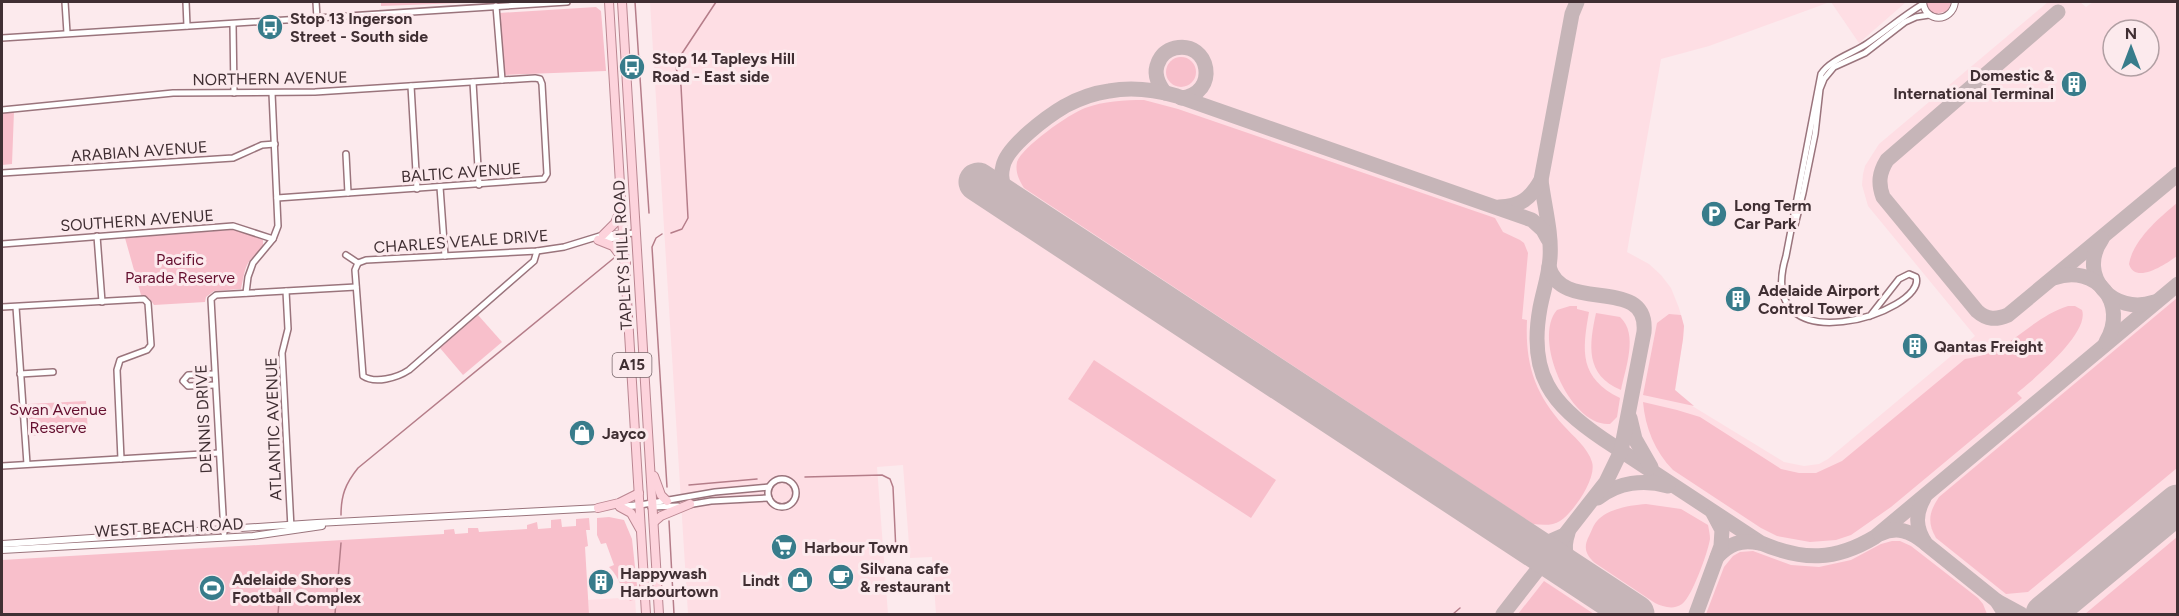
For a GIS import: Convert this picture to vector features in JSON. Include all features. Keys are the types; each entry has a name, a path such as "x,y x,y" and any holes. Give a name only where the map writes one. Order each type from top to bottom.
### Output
{"main road":[{"name":"TAPLEYS HILL ROAD","path":"609,2 646,615"},
{"name":"TAPLEYS HILL ROAD","path":"622,2 659,615"},
{"path":"622,206 615,223 601,237 613,246 626,263"},
{"path":"649,462 661,495 667,501"},
{"path":"598,508 619,503 639,494"},
{"path":"654,522 661,516 690,504"},
{"path":"620,507 631,513 641,532"}],"street":[{"path":"65,2 67,33"},
{"path":"186,2 187,26"},
{"path":"316,2 317,18"},
{"path":"2,38 567,2"},
{"path":"1790,235 1803,193 1815,134 1820,89 1824,79 1834,67 1865,53 1905,22 1929,15 1939,19 1952,12 1955,2"},
{"path":"1870,316 1899,279 1909,274 1916,277 1917,286 1912,293 1891,307 1870,316 1858,320 1835,323 1811,319 1790,309 1784,299 1781,281 1821,74 1829,65 1871,41 1923,3 1929,15"},
{"path":"496,6 502,80"},
{"path":"233,24 234,93"},
{"name":"NORTHERN AVENUE","path":"2,110 173,93 315,92 540,79"},
{"name":"BALTIC AVENUE","path":"277,198 544,179 547,174 540,79"},
{"path":"473,82 479,184"},
{"path":"411,86 417,189"},
{"path":"272,93 278,226 273,239 253,263 246,293 356,287"},
{"name":"ARABIAN AVENUE","path":"2,174 233,158 262,145 275,144"},
{"path":"346,154 348,193"},
{"path":"440,187 445,256"},
{"name":"SOUTHERN AVENUE","path":"2,244 233,226 273,239"},
{"name":"CHARLES VEALE DRIVE","path":"346,255 358,263 366,260 537,250 601,237 636,233"},
{"path":"97,236 102,302"},
{"path":"358,263 355,270 362,372 368,379 394,378 409,370 534,261 537,250"},
{"name":"ATLANTIC AVENUE","path":"286,291 288,329 282,353 291,528"},
{"name":"DENNIS DRIVE","path":"224,537 211,299 216,295 246,293"},
{"path":"2,307 144,299 149,305 151,345 147,350 120,360 117,370 121,459"},
{"path":"16,307 27,464"},
{"path":"20,374 53,372"},
{"path":"214,374 188,375 183,381 188,386 215,385"},
{"path":"2,466 219,453"},
{"path":"652,505 715,492 769,487 776,481 785,480 793,485 796,493 793,501 785,507 777,506 769,498 769,487"},
{"path":"640,505 769,498"},
{"name":"WEST BEACH ROAD","path":"2,550 224,537 338,523 640,505"},
{"name":"WEST BEACH ROAD","path":"2,544 291,528"}],"shaded area":[{"path":"650,2 1830,2 1709,46 1661,59 1627,252 1649,264 1661,275 1671,288 1679,308 1684,326 1675,390 1689,404 1784,462 1804,466 1819,464 1828,459 1975,336 1868,206 1862,185 1863,174 1865,166 1879,144 2048,2 2080,2 2086,7 2093,2 2177,2 2177,614 936,614 932,557 910,558 903,465 877,467 888,614 688,614"},
{"path":"1831,2 1906,2 1859,43"},
{"path":"635,597 636,614 589,614 588,600"}],"green space":[{"path":"381,2 487,2 381,6"},
{"path":"1926,2 1951,2 1948,11 1936,14 1929,10"},
{"path":"596,7 601,11 606,71 504,75 499,13"},
{"path":"1181,57 1192,61 1196,72 1192,83 1181,87 1170,83 1166,72 1170,61"},
{"path":"1144,100 1178,109 1495,218 1503,232 1524,243 1528,253 1522,319 1527,320 1528,350 1534,377 1545,402 1584,447 1592,462 1593,469 1588,485 1578,503 1566,517 1554,524 1533,524 1024,188 1018,176 1017,162 1027,148 1047,132 1085,108 1114,101"},
{"path":"14,111 12,164 2,165 2,114"},
{"path":"2177,203 2177,256 2151,271 2137,273 2132,270 2129,264 2131,255 2141,238"},
{"name":"Pacific Parade Reserve","path":"240,230 263,240 263,248 247,266 241,289 214,291 206,297 205,302 154,305 149,298 141,295 125,238"},
{"path":"2177,298 2177,468 2028,592 2006,594 1936,538 1930,522 1931,512 1936,502 1939,497"},
{"path":"1577,306 1577,309 1589,312 1585,351 1590,372 1597,382 1620,398 1617,417 1610,424 1595,421 1581,411 1569,397 1552,359 1549,340 1550,323 1557,310"},
{"path":"2068,306 2075,306 2082,310 2082,320 2078,331 2059,355 2017,393 2022,398 1891,507 1851,535 1836,540 1810,542 1777,536 1761,528 1673,470 1656,447 1646,421 1643,402 1700,417 1781,469 1799,473 1816,473 1842,461 1965,359 1996,350 2048,315"},
{"path":"1596,313 1620,317 1629,333 1629,352 1621,390 1609,384 1601,376 1592,358 1591,347"},
{"path":"1669,314 1681,315 1684,326 1675,390 1694,406 1643,395 1657,323"},
{"path":"478,315 502,342 463,375 440,348"},
{"path":"1094,360 1276,480 1251,518 1068,399"},
{"name":"Swan Avenue Reserve","path":"86,401 88,433 30,436 28,404"},
{"path":"1646,504 1681,509 1708,525 1710,539 1699,574 1686,600 1676,607 1665,607 1655,603 1595,563 1587,552 1588,538 1601,517 1620,508"},
{"path":"609,517 624,520 632,539 638,595 636,599 630,601 609,567 614,565 606,543 601,544 597,535 597,518"},
{"path":"589,518 590,530 586,530 588,546 585,547 589,614 2,614 2,560 444,534 444,530 454,529 455,534 468,533 468,528 478,528 479,532 527,529 527,525 537,522 538,529 551,528 551,520 561,519 562,527 576,526 576,519"},
{"path":"2177,537 2177,614 2085,614"},
{"path":"1900,541 1911,546 1978,598 1987,614 1706,614 1724,567 1733,556 1740,552 1753,551 1791,565 1819,567 1851,560 1881,544"},
{"path":"1544,581 1594,614 1518,614"}],"waterway":[{"path":"635,2 649,213"},
{"path":"671,233 682,229 688,218 681,86 675,64 716,2"},
{"path":"662,234 656,238 652,247 667,487"},
{"path":"341,515 345,490 358,468 614,258"},
{"path":"805,477 882,475 890,479 893,487 896,552"},
{"path":"689,485 757,479"},
{"path":"669,521 674,614"},
{"path":"335,614 341,543"},
{"path":"278,614 281,576"},
{"path":"1453,614 1460,608"}],"taxiway":[{"path":"1499,207 1506,207 1524,200 1541,180 1572,14 1577,2"},
{"path":"2058,12 1887,160 1880,178 1883,197 1977,311 1988,318 2000,318 2008,315 2178,174"},
{"path":"1165,93 1156,75 1159,60 1169,50 1187,48 1196,52 1203,59 1206,68 1205,78 1201,87 1193,94 1181,98"},
{"path":"1021,210 1008,196 1002,179 1006,158 1020,141 1049,117 1075,101 1103,92 1135,89 1177,96 1532,220 1543,230 1548,239"},
{"path":"1541,180 1549,229 1550,258 1540,308 1537,351 1541,369 1557,400 1603,439 1761,543 1791,553 1819,556 1832,554 1846,551 1875,537 2178,284"},
{"path":"2102,239 2095,253 2094,266 2096,279 2103,290 2113,298 2125,303 2139,305 2154,302"},
{"path":"1503,614 1606,482 1621,451 1644,332 1642,315 1633,304 1620,299 1570,289 1557,281 1549,267"},
{"path":"2054,278 2069,275 2083,276 2104,290 2111,301 2113,314 2112,328 2106,342"},
{"path":"1630,418 1635,439 1651,467"},
{"path":"1598,498 1614,488 1631,483 1668,486"},
{"path":"1924,498 1919,510 1918,527 1926,544 1997,601 2005,614"},
{"path":"1696,614 1721,546 1722,530 1713,513"},
{"path":"1880,534 1898,530 1914,535 1924,542"},
{"path":"1568,533 1565,544 1566,555 1576,575"},
{"path":"1524,541 1546,543 1562,536"},
{"path":"1717,557 1736,544 1759,543"},
{"path":"1997,601 2021,614"},
{"path":"2037,614 2055,606"}],"runway":[{"path":"978,182 1635,614"},
{"path":"2045,614 2178,504"}],"place":[{"name":"Stop 13 Ingerson Street - South side","path":"270,27"},
{"name":"Stop 14 Tapleys Hill Road - East side","path":"632,67"},
{"name":"Domestic & International Terminal","path":"2074,84"},
{"name":"Long Term Car Park","path":"1714,214"},
{"name":"Adelaide Airport Control Tower","path":"1738,299"},
{"name":"Qantas Freight","path":"1915,346"},
{"name":"Jayco","path":"582,433"},
{"name":"Harbour Town","path":"784,547"},
{"name":"Silvana cafe & restaurant","path":"841,577"},
{"name":"Lindt","path":"800,580"},
{"name":"Happywash Harbourtown","path":"601,582"},
{"name":"Adelaide Shores Football Complex","path":"212,588"}]}
